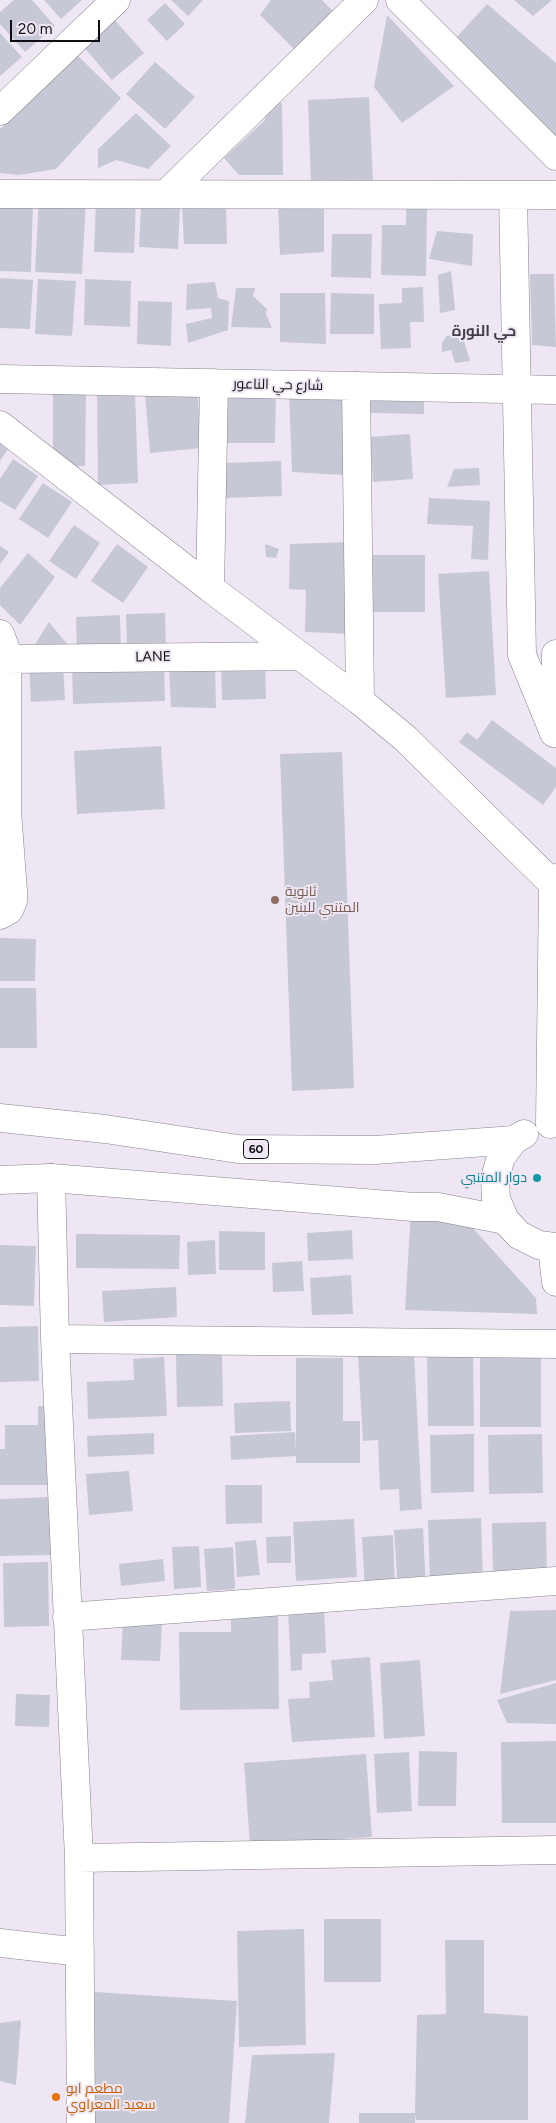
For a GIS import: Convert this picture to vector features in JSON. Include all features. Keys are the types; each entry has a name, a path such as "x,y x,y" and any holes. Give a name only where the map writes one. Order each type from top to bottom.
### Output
{"street":[{"path":"0,111 116,0"},
{"path":"166,194 364,0"},
{"path":"400,0 556,156"},
{"path":"0,194 556,195"},
{"path":"513,195 522,655 555,734"},
{"name":"شارع حي الناعور","path":"0,379 556,390"},
{"path":"210,588 214,383"},
{"path":"356,386 360,701"},
{"path":"0,425 210,588 360,701 406,739 555,881 553,1124 533,1128 514,1140 501,1157 495,1178 496,1199 505,1220 520,1235 539,1244 554,1247 556,1282"},
{"path":"0,915 9,910 14,901 3,809 3,646"},
{"name":"LANE","path":"3,646 300,656"},
{"path":"555,734 556,654"},
{"name":"60","path":"0,1118 105,1129 238,1149 375,1150 514,1140"},
{"path":"0,1180 51,1178 414,1207 438,1207 505,1220"},
{"path":"51,1178 55,1339 79,1858 81,2123"},
{"path":"55,1339 556,1344"},
{"path":"67,1616 556,1581"},
{"path":"79,1858 556,1850"},
{"path":"0,1943 80,1952"}],"building":[{"path":"14,0 32,0 55,26 25,52 0,24 0,12"},
{"path":"44,0 82,0 61,19"},
{"path":"171,0 203,0 188,16"},
{"path":"271,0 322,0 334,12 298,53 260,15"},
{"path":"514,0 552,0 533,16"},
{"path":"165,3 185,24 167,41 147,20"},
{"path":"487,4 556,63 556,139 454,40"},
{"path":"387,15 454,86 402,123 374,87"},
{"path":"113,18 144,53 112,80 82,45"},
{"path":"0,33 22,57 0,76"},
{"path":"74,52 121,98 56,169 19,175 0,173 0,129 28,103"},
{"path":"155,62 195,97 165,129 126,94"},
{"path":"369,97 373,181 311,184 308,100"},
{"path":"268,103 282,103 283,175 239,175 224,158 265,120"},
{"path":"136,113 171,146 148,169 116,160 98,168 98,149"},
{"path":"0,197 33,198 31,272 0,271"},
{"path":"39,198 86,200 82,274 35,272"},
{"path":"96,201 136,202 134,253 94,252"},
{"path":"278,203 324,203 324,252 280,255"},
{"path":"226,204 227,244 184,244 182,205"},
{"path":"141,206 180,208 178,249 139,247"},
{"path":"406,206 427,206 426,276 381,275 382,225 406,225"},
{"path":"437,231 473,234 472,266 429,259"},
{"path":"332,234 372,234 371,278 331,277"},
{"path":"451,271 455,310 440,313 438,275"},
{"path":"530,274 554,274 556,347 532,345"},
{"path":"0,278 33,280 30,329 0,328"},
{"path":"38,279 76,281 72,336 35,334"},
{"path":"85,279 131,281 130,327 84,325"},
{"path":"215,282 218,298 229,301 228,330 188,343 186,324 212,318 211,308 186,310 187,284"},
{"path":"423,287 424,322 410,322 411,348 381,349 379,304 402,303 402,288"},
{"path":"236,288 255,288 253,296 267,309 266,314 272,328 231,327"},
{"path":"280,293 325,293 326,344 280,342"},
{"path":"331,293 374,294 374,334 330,334"},
{"path":"138,301 172,302 171,346 137,344"},
{"path":"462,334 470,361 455,363 451,350 442,352 442,343 447,336"},
{"path":"197,388 202,448 150,453 145,393"},
{"path":"370,388 424,388 424,414 370,413"},
{"path":"343,389 343,475 292,472 289,391"},
{"path":"53,391 86,391 85,466 53,467"},
{"path":"226,391 276,392 275,443 225,443"},
{"path":"135,392 138,483 98,485 97,393"},
{"path":"410,434 413,479 373,482 370,437"},
{"path":"0,443 8,449 0,461"},
{"path":"13,459 38,476 15,510 0,501 0,479"},
{"path":"281,461 282,496 225,498 223,463"},
{"path":"479,468 480,485 447,487 454,469"},
{"path":"43,483 72,502 48,538 19,519"},
{"path":"429,498 490,501 488,560 471,559 473,526 427,524"},
{"path":"74,525 100,543 76,579 49,561"},
{"path":"349,542 351,634 305,632 306,590 289,589 290,544"},
{"path":"117,544 148,567 123,603 91,581"},
{"path":"265,544 279,549 276,558 266,557"},
{"path":"0,546 9,552 0,564"},
{"path":"28,553 55,577 20,625 0,605 0,588"},
{"path":"373,555 425,555 425,612 372,612"},
{"path":"489,571 496,695 446,698 438,574"},
{"path":"165,613 166,649 127,651 126,614"},
{"path":"120,615 121,651 77,652 76,617"},
{"path":"49,622 68,645 31,651"},
{"path":"265,661 266,699 222,700 221,663"},
{"path":"164,662 165,701 73,704 72,663"},
{"path":"63,663 65,700 31,702 29,665"},
{"path":"169,666 215,666 216,708 171,707"},
{"path":"492,720 556,768 556,787 543,805 459,742 467,732 477,740"},
{"path":"161,746 165,809 77,814 74,751"},
{"path":"342,752 354,1088 292,1091 280,754"},
{"path":"0,938 36,939 35,981 0,981"},
{"path":"0,988 36,988 37,1048 0,1048"},
{"path":"411,1212 460,1214 536,1298 537,1314 405,1310"},
{"path":"352,1230 353,1259 308,1261 307,1233"},
{"path":"219,1231 265,1232 265,1270 219,1270"},
{"path":"76,1234 180,1235 179,1269 76,1268"},
{"path":"215,1240 216,1274 188,1275 187,1242"},
{"path":"0,1245 36,1246 34,1306 0,1305"},
{"path":"302,1261 304,1291 273,1292 272,1263"},
{"path":"351,1275 353,1314 312,1315 310,1278"},
{"path":"176,1287 177,1317 104,1322 102,1291"},
{"path":"38,1326 39,1381 0,1382 0,1327"},
{"path":"427,1350 473,1350 474,1426 428,1426"},
{"path":"222,1353 223,1406 177,1407 176,1354"},
{"path":"414,1353 422,1509 400,1511 399,1489 380,1490 378,1440 363,1441 358,1356"},
{"path":"480,1356 541,1357 541,1427 480,1427"},
{"path":"164,1357 167,1416 88,1419 87,1382 134,1380 133,1359"},
{"path":"296,1358 343,1358 343,1421 360,1421 360,1463 296,1463 296,1456 231,1460 230,1436 295,1432 296,1452"},
{"path":"290,1401 291,1431 235,1433 234,1403"},
{"path":"38,1406 49,1406 49,1485 0,1485 0,1449 5,1449 5,1425 38,1425"},
{"path":"154,1433 154,1454 88,1457 87,1436"},
{"path":"474,1434 474,1492 431,1493 430,1435"},
{"path":"542,1434 543,1493 489,1494 488,1435"},
{"path":"129,1471 133,1511 89,1515 86,1474"},
{"path":"225,1485 262,1485 262,1523 226,1524"},
{"path":"50,1497 52,1555 0,1556 0,1499"},
{"path":"481,1518 483,1582 430,1583 428,1520"},
{"path":"354,1519 357,1577 296,1581 293,1522"},
{"path":"546,1522 547,1579 493,1580 492,1523"},
{"path":"423,1528 426,1588 398,1590 394,1530"},
{"path":"393,1535 395,1589 365,1591 362,1537"},
{"path":"291,1536 291,1563 267,1563 266,1537"},
{"path":"256,1540 260,1575 237,1577 235,1542"},
{"path":"199,1546 201,1587 174,1589 172,1547"},
{"path":"233,1547 235,1589 207,1591 204,1549"},
{"path":"163,1559 165,1581 121,1586 119,1564"},
{"path":"48,1562 49,1626 4,1627 3,1563"},
{"path":"324,1609 326,1653 302,1654 302,1670 291,1671 288,1611"},
{"path":"556,1610 556,1680 500,1694 510,1611"},
{"path":"278,1612 279,1709 180,1710 179,1632 231,1632 231,1613"},
{"path":"123,1621 162,1622 160,1661 121,1660"},
{"path":"370,1657 375,1737 292,1742 288,1699 310,1698 309,1682 333,1680 331,1660"},
{"path":"420,1660 425,1736 384,1739 380,1663"},
{"path":"556,1683 556,1724 507,1723 497,1700"},
{"path":"16,1694 50,1695 49,1727 15,1726"},
{"path":"556,1741 556,1823 502,1823 501,1742"},
{"path":"419,1751 457,1752 456,1806 418,1806"},
{"path":"409,1752 412,1811 377,1813 374,1754"},
{"path":"366,1754 372,1837 250,1845 244,1763"},
{"path":"324,1919 381,1919 381,1982 324,1982"},
{"path":"304,1929 306,2045 239,2047 237,1931"},
{"path":"445,1940 484,1940 484,2013 528,2016 528,2120 416,2120 417,2015 446,2014"},
{"path":"95,1992 237,2001 229,2123 86,2123"},
{"path":"21,2020 16,2085 0,2081 0,2023"},
{"path":"335,2053 329,2123 245,2123 252,2055"},
{"path":"359,2113 415,2113 415,2123 359,2123"}],"place":[{"name":"ثانوية المتنبي للبنين","path":"275,900"},
{"name":"دوار المتنبي","path":"537,1178"},
{"name":"مطعم ابو سعيد المعراوي","path":"56,2097"}],"district":[{"name":"حي النورة","path":"484,332"}]}
